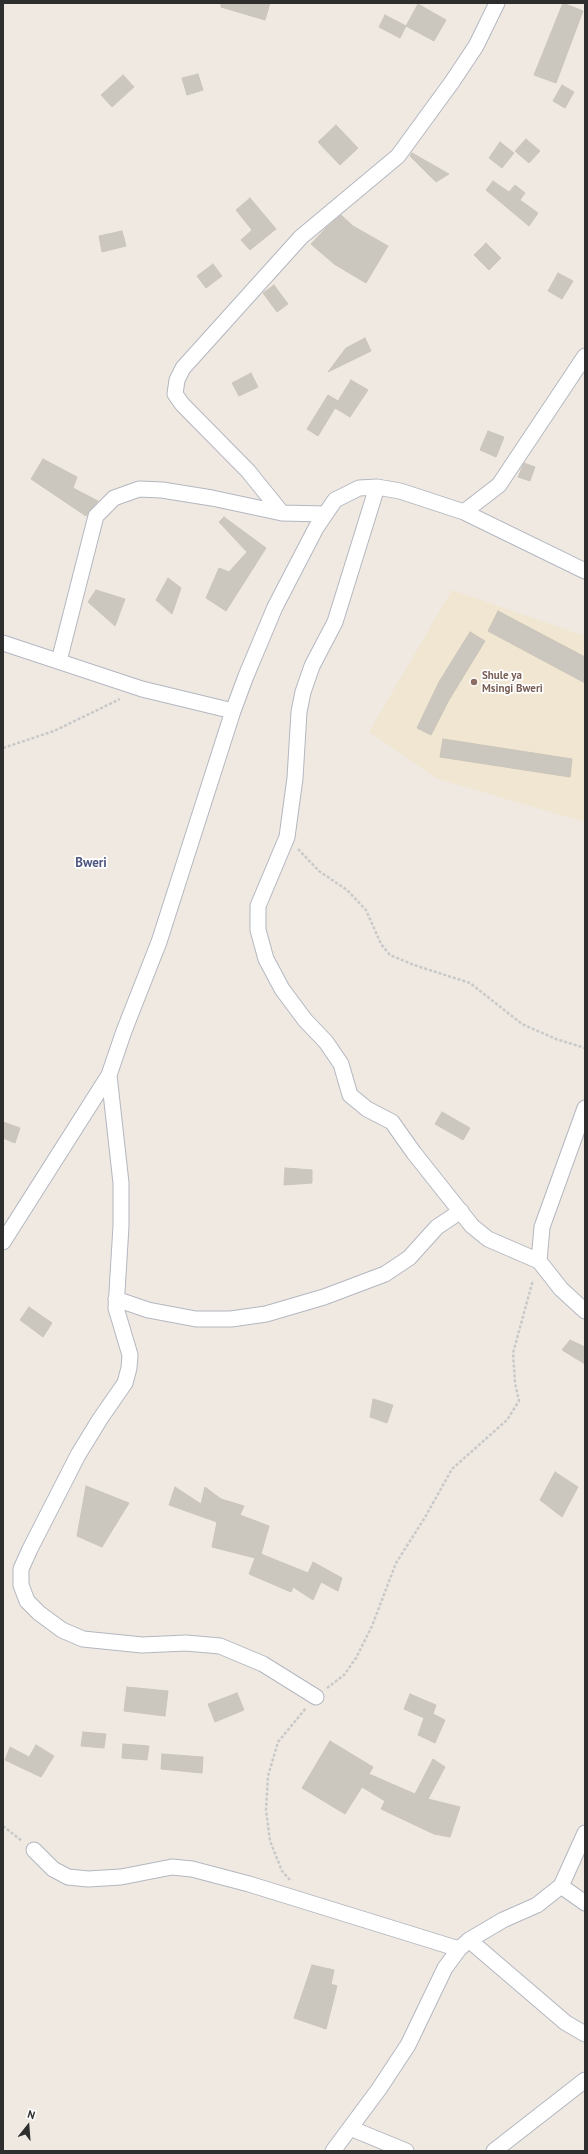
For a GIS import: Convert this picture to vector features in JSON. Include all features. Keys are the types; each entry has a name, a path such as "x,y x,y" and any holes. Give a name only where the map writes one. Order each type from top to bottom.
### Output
{"street":[{"path":"282,513 248,471 182,404 175,394 177,380 183,368 301,237 398,156 452,82 476,46 497,3"},
{"path":"464,512 499,485 585,356"},
{"path":"376,487 335,622 312,666 303,692 299,712 296,778 287,837 258,906 258,930 266,959 282,989 305,1020 326,1042 341,1064 350,1095 366,1109 392,1122 414,1153 472,1226 488,1239 539,1261 560,1290 585,1311"},
{"path":"3,1242 109,1075 124,1031 159,942 233,711 276,607 325,514 335,500 359,488 376,487 400,491 464,512 585,571"},
{"path":"59,661 96,516 114,498 139,489 162,490 212,498 282,513 325,514"},
{"path":"3,643 142,689 233,711"},
{"path":"109,1075 121,1183 121,1234 116,1308 130,1354 125,1383 100,1419 82,1449 30,1549 21,1569 21,1585 27,1601 62,1630 83,1639 142,1645 186,1643 220,1646 263,1664 316,1697"},
{"path":"539,1261 542,1227 585,1108"},
{"path":"116,1299 165,1314 196,1319 231,1319 266,1314 324,1297 385,1274 409,1258 437,1227 461,1211"},
{"path":"333,2151 408,2045 444,1968 464,1944 503,1920 537,1905 561,1886 585,1833"},
{"path":"34,1850 53,1869 68,1877 88,1879 121,1877 172,1867 192,1869 464,1944 566,2024 585,2034"},
{"path":"561,1886 585,1903"},
{"path":"494,2151 585,2080"},
{"path":"350,2128 406,2151"}],"path":[{"path":"3,748 54,730 142,689"},
{"path":"287,837 319,871 347,890 366,910 381,944 390,955 414,965 470,983 522,1024 556,1039 585,1048"},
{"path":"292,1881 282,1871 270,1841 266,1810 268,1776 278,1742 316,1697 344,1675 356,1658 372,1626 396,1563 424,1519 452,1469 507,1420 519,1401 513,1353 539,1261"},
{"path":"3,1826 34,1850"}],"shaded area":[{"path":"452,590 585,636 585,822 438,779 369,732"}],"building":[{"path":"221,3 270,3 265,20 221,7"},
{"path":"563,3 583,11 556,83 534,75"},
{"path":"418,4 446,20 434,41 406,26"},
{"path":"385,15 406,26 400,38 379,27"},
{"path":"198,74 203,90 187,95 182,78"},
{"path":"123,75 134,87 112,107 101,95"},
{"path":"562,85 574,92 565,108 553,101"},
{"path":"336,125 358,148 340,165 318,142"},
{"path":"526,139 540,151 529,163 515,151"},
{"path":"500,142 514,153 502,168 489,158"},
{"path":"412,153 449,174 436,182 410,156"},
{"path":"493,181 509,192 515,185 525,193 520,200 538,213 529,226 486,190"},
{"path":"250,198 276,229 250,250 241,240 252,230 236,210"},
{"path":"341,215 353,226 388,246 366,283 334,264 311,244"},
{"path":"122,231 126,246 102,252 99,236"},
{"path":"486,243 501,258 489,270 474,255"},
{"path":"213,264 222,276 206,288 197,276"},
{"path":"558,273 573,281 562,299 548,291"},
{"path":"274,285 288,304 277,312 263,293"},
{"path":"365,338 371,351 328,372 346,348"},
{"path":"251,373 258,387 239,396 232,383"},
{"path":"351,380 368,390 350,417 335,408 318,436 307,429 328,395 338,401"},
{"path":"488,431 504,437 496,457 480,450"},
{"path":"43,459 77,477 73,488 98,501 86,516 31,479"},
{"path":"524,463 535,467 530,481 518,477"},
{"path":"224,517 266,548 226,611 206,598 219,568 229,572 247,552 219,522"},
{"path":"168,578 181,588 172,614 156,600"},
{"path":"96,590 125,599 115,626 88,602"},
{"path":"498,611 585,657 585,683 488,631"},
{"path":"470,632 485,641 449,700 431,735 417,728 439,682"},
{"path":"443,739 572,759 570,777 440,757"},
{"path":"442,1112 470,1128 463,1140 435,1124"},
{"path":"3,1122 20,1128 15,1143 3,1138"},
{"path":"285,1168 312,1170 312,1183 284,1185"},
{"path":"29,1307 52,1323 43,1337 20,1320"},
{"path":"570,1340 585,1347 585,1364 562,1350"},
{"path":"373,1399 393,1405 387,1423 370,1417"},
{"path":"555,1472 578,1487 562,1517 540,1500"},
{"path":"86,1486 129,1503 102,1547 77,1536"},
{"path":"175,1487 201,1504 205,1487 221,1499 244,1506 240,1515 269,1526 261,1554 308,1573 313,1562 342,1578 338,1591 321,1582 313,1600 293,1587 291,1592 249,1574 255,1558 212,1547 217,1522 169,1505"},
{"path":"127,1687 168,1691 165,1716 124,1711"},
{"path":"237,1693 244,1710 215,1722 208,1704"},
{"path":"410,1694 436,1705 433,1714 445,1720 435,1743 418,1735 424,1718 404,1709"},
{"path":"83,1732 106,1734 104,1748 81,1746"},
{"path":"330,1741 373,1767 369,1774 415,1794 433,1759 445,1767 428,1799 460,1807 450,1837 434,1834 381,1809 385,1801 362,1787 345,1814 302,1788"},
{"path":"123,1744 149,1746 147,1760 122,1758"},
{"path":"36,1745 54,1756 41,1777 5,1760 10,1747 29,1757"},
{"path":"162,1754 203,1757 202,1773 161,1769"},
{"path":"312,1965 334,1970 331,1984 337,1986 326,2029 294,2018"}],"place":[{"name":"Shule ya Msingi Bweri","path":"474,682"}],"district":[{"name":"Bweri","path":"91,863"}]}
